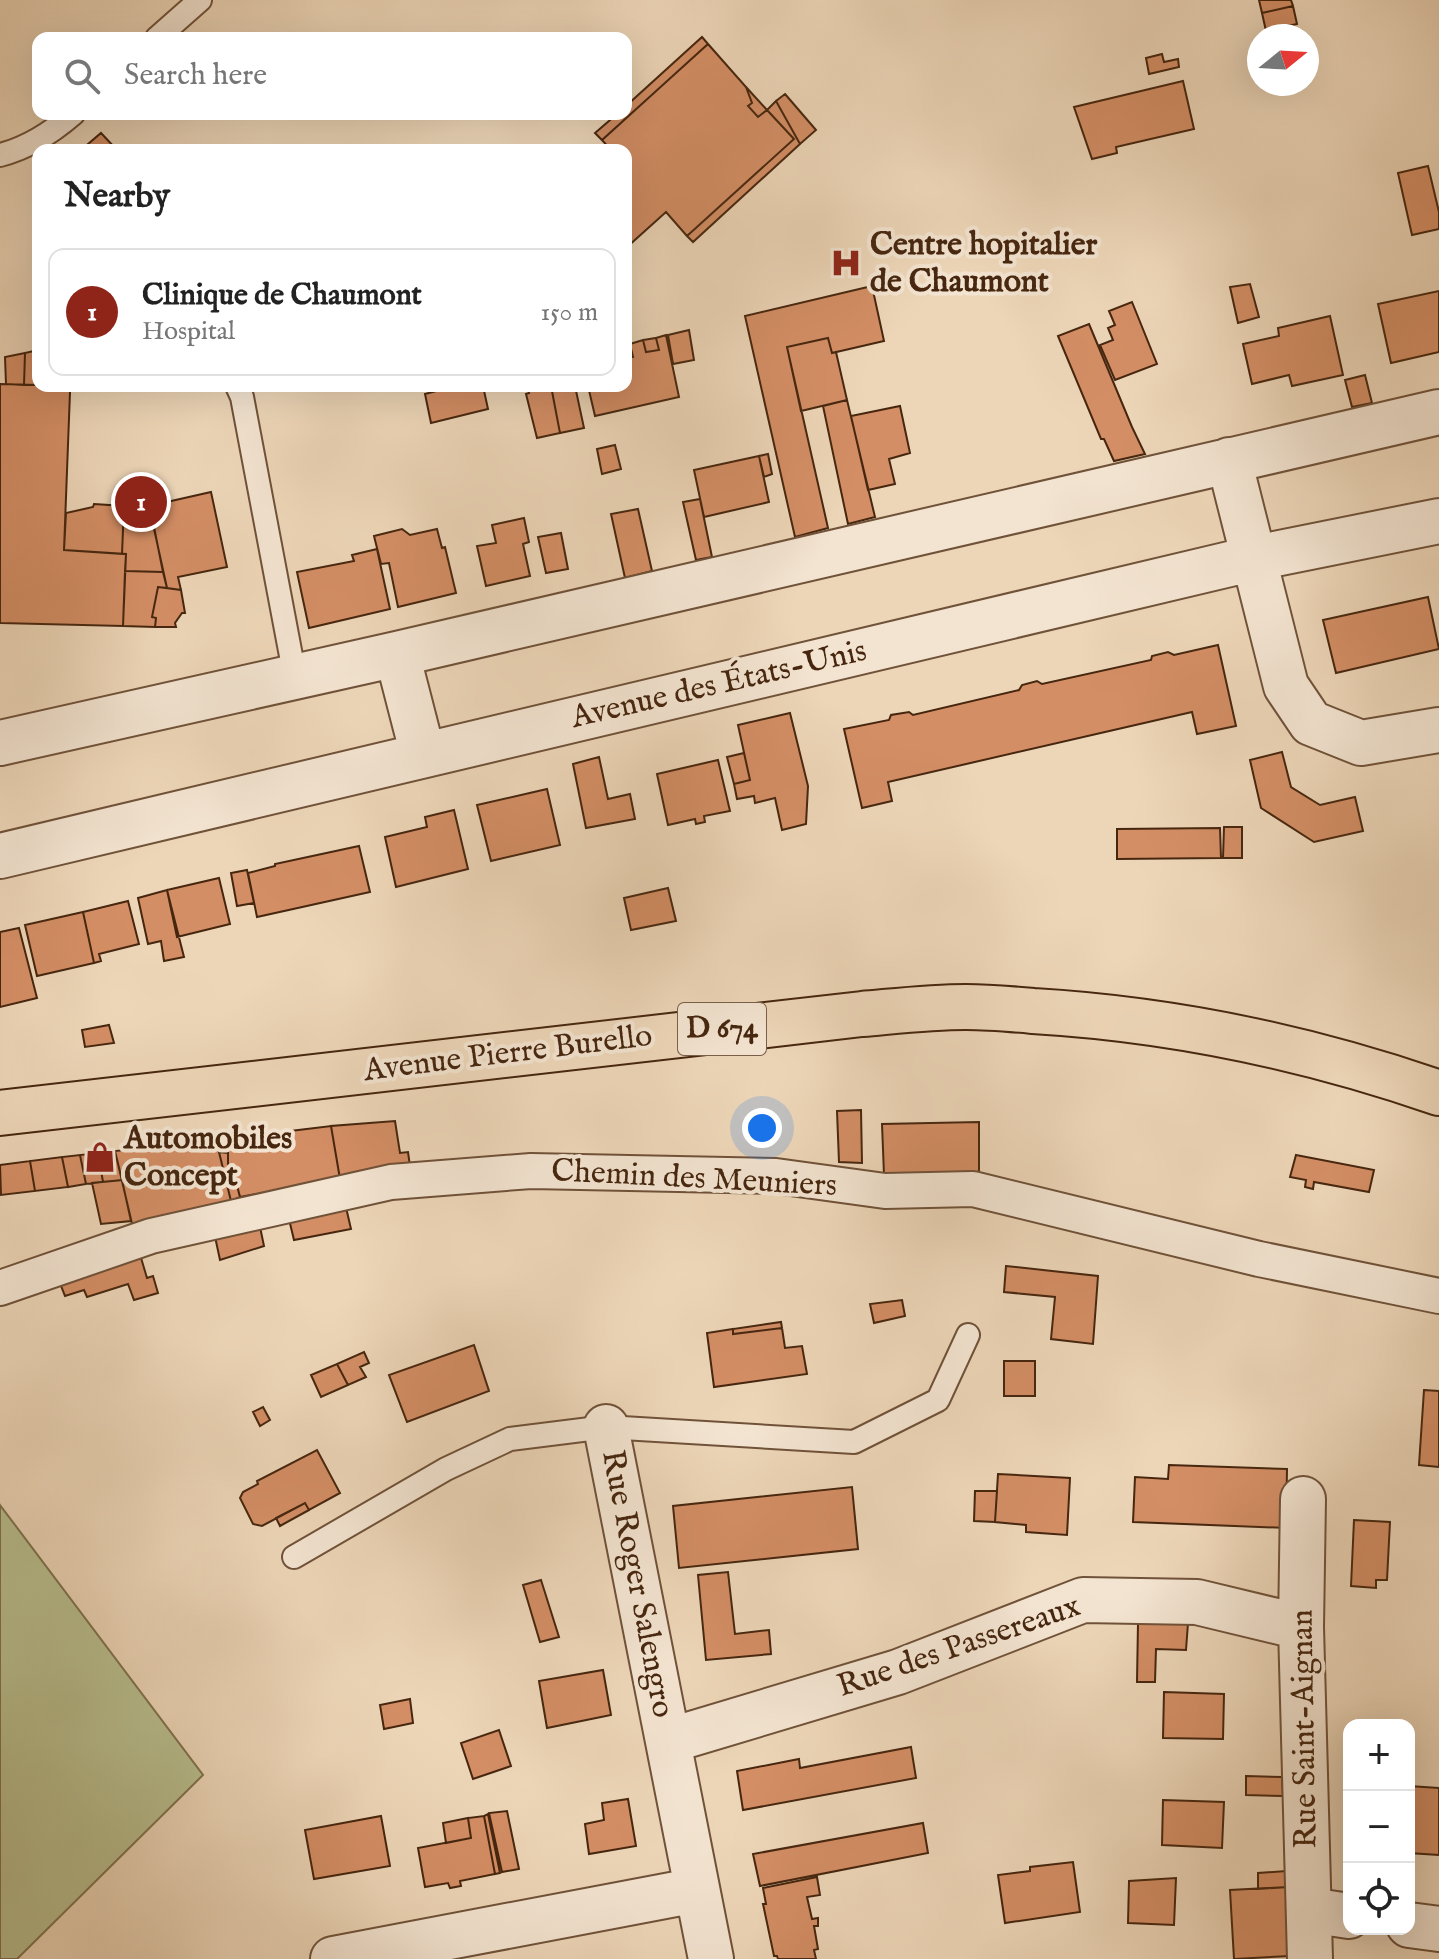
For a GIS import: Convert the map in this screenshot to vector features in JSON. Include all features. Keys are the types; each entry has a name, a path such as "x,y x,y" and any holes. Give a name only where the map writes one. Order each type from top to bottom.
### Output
{"main road":[{"name":"Avenue Pierre Burello","path":"0,1113 847,1015 967,1007 1071,1013 1173,1026 1272,1046 1395,1078 1439,1093"}],"street":[{"path":"0,743 1439,412"},
{"path":"1229,460 1286,686 1311,723 1361,743 1439,730"},
{"name":"Avenue des États-Unis","path":"0,856 1255,558 1439,521"},
{"path":"397,654 423,755"},
{"name":"Chemin des Meuniers","path":"0,1288 151,1236 391,1182 531,1171 776,1176 885,1191 973,1189 1259,1259 1439,1296"},
{"name":"Rue Roger Salengro","path":"606,1427 711,1959"},
{"name":"Rue Saint-Aignan","path":"1303,1499 1301,1627 1329,1913 1310,1959"},
{"name":"Rue des Passereaux","path":"668,1741 898,1672 1083,1600 1197,1602 1301,1627"},
{"path":"333,1959 697,1890"},
{"path":"1415,1926 1439,1929"}],"lane":[{"path":"164,32 200,0"},
{"path":"0,155 18,151 66,120"},
{"path":"240,392 295,677"},
{"name":"Rue Roger Salengro","path":"606,1427 854,1442 938,1400 968,1335"},
{"path":"294,1557 446,1469 510,1439 606,1427"}],"green space":[{"path":"0,1505 203,1775 17,1959 0,1959"}],"building":[{"path":"1259,0 1291,0 1293,6 1262,13"},
{"path":"1293,6 1297,24 1264,24 1262,13"},
{"path":"702,37 708,44 632,113 632,101"},
{"path":"708,44 746,87 752,103 748,106 758,117 767,110 794,139 687,236 666,212 632,243 632,144 606,144 602,140 624,120 632,120 632,113"},
{"path":"1162,54 1164,62 1178,59 1179,67 1149,74 1146,58"},
{"path":"1183,81 1194,129 1116,147 1117,153 1092,159 1074,107"},
{"path":"746,87 767,110 758,117 748,106 752,103"},
{"path":"785,94 816,130 800,144 776,101"},
{"path":"776,101 800,144 693,242 687,236 794,139 767,110"},
{"path":"610,120 624,120 602,140 595,133"},
{"path":"101,133 111,144 88,144"},
{"path":"1428,166 1439,212 1439,229 1412,235 1398,173"},
{"path":"1250,284 1259,317 1238,323 1230,287"},
{"path":"872,286 884,341 832,353 828,338 787,347 828,528 795,537 745,316"},
{"path":"1439,291 1439,352 1391,363 1378,304"},
{"path":"1132,302 1157,364 1115,380 1100,345 1113,340 1108,328 1115,325 1109,311"},
{"path":"1330,316 1343,375 1292,386 1289,375 1252,384 1243,344 1279,336 1278,328"},
{"path":"1089,324 1145,454 1114,461 1104,439 1101,439 1058,336"},
{"path":"689,330 694,360 673,364 668,335"},
{"path":"666,335 679,397 595,416 589,392 632,392 632,343 643,340 646,352 659,350 656,338"},
{"path":"656,338 659,350 646,352 643,340"},
{"path":"828,338 832,353 836,352 847,400 801,411 787,347"},
{"path":"32,351 32,385 24,385 25,353"},
{"path":"25,353 24,385 6,384 5,357"},
{"path":"1365,375 1372,403 1352,407 1345,380"},
{"path":"0,384 32,385 32,392 70,392 64,550 126,554 123,626 0,623"},
{"path":"484,392 488,409 431,423 425,394"},
{"path":"552,392 560,433 537,438 526,394"},
{"path":"552,392 576,392 584,428 560,433"},
{"path":"847,400 875,517 848,524 823,406"},
{"path":"900,406 910,453 889,459 895,484 868,490 851,416"},
{"path":"615,445 621,469 602,474 597,449"},
{"path":"768,454 772,474 764,477 759,456"},
{"path":"759,456 769,502 704,517 694,470"},
{"path":"211,492 227,567 178,577 181,590 167,588 149,506"},
{"path":"700,499 712,557 696,560 683,502"},
{"path":"94,504 124,506 122,554 64,550 66,513 93,507"},
{"path":"124,506 150,507 163,572 125,571 126,554 122,554"},
{"path":"638,509 652,571 625,578 611,514"},
{"path":"524,518 529,542 523,544 530,576 486,586 477,546 496,543 492,525"},
{"path":"402,529 410,535 437,529 442,548 445,547 456,593 398,607 389,563 381,564 374,536"},
{"path":"561,533 568,569 546,573 538,537"},
{"path":"377,549 390,609 309,628 297,572 354,561 352,555"},
{"path":"125,571 163,572 167,588 158,587 152,617 156,618 155,627 123,626"},
{"path":"158,587 181,590 185,613 175,623 176,627 155,627 156,618 152,617"},
{"path":"1428,597 1439,649 1336,673 1323,620"},
{"path":"1218,645 1236,726 1197,734 1192,712 888,782 892,801 862,808 844,729 889,720 891,715 909,712 913,715 1019,690 1022,685 1037,681 1042,684 1151,660 1152,656 1168,652 1174,655"},
{"path":"790,713 808,786 806,824 782,830 775,798 755,803 754,796 737,799 734,784 750,780 738,725"},
{"path":"1282,752 1291,787 1320,805 1355,797 1363,831 1314,842 1261,808 1250,760"},
{"path":"744,753 750,780 734,784 727,757"},
{"path":"599,757 608,799 630,794 635,819 586,828 573,764"},
{"path":"718,760 730,811 704,816 705,822 696,824 695,819 668,825 657,774"},
{"path":"547,789 560,845 491,861 477,805"},
{"path":"454,810 468,869 396,887 385,837 427,827 425,817"},
{"path":"1224,827 1242,827 1242,858 1223,858"},
{"path":"1220,828 1221,858 1117,859 1117,829"},
{"path":"359,846 370,892 257,917 248,873"},
{"path":"247,870 254,903 237,906 231,873"},
{"path":"219,878 230,924 177,937 167,890"},
{"path":"668,888 676,921 631,930 624,898"},
{"path":"167,890 184,957 164,961 161,941 148,944 138,898"},
{"path":"128,901 139,944 99,954 101,961 94,963 83,912"},
{"path":"83,912 94,963 37,976 25,925"},
{"path":"19,928 37,998 0,1007 0,932"},
{"path":"109,1025 114,1043 85,1047 82,1030"},
{"path":"861,1110 862,1163 839,1162 837,1111"},
{"path":"395,1121 400,1153 408,1152 410,1166 340,1179 331,1126"},
{"path":"979,1122 979,1172 884,1175 882,1124"},
{"path":"331,1126 340,1179 240,1197 228,1164 228,1153 219,1152 216,1140"},
{"path":"216,1140 231,1201 133,1228 115,1151"},
{"path":"115,1151 122,1180 103,1182 98,1153"},
{"path":"219,1152 228,1153 228,1164 240,1197 231,1201"},
{"path":"98,1153 103,1182 86,1184 80,1155"},
{"path":"80,1155 86,1184 68,1187 62,1157"},
{"path":"1296,1155 1374,1170 1369,1192 1314,1182 1313,1189 1305,1187 1306,1180 1290,1177"},
{"path":"62,1157 68,1187 35,1191 30,1161"},
{"path":"30,1161 35,1191 1,1195 0,1165"},
{"path":"122,1180 131,1221 101,1224 92,1183"},
{"path":"345,1203 351,1229 294,1240 288,1215"},
{"path":"259,1222 264,1246 220,1260 214,1232"},
{"path":"139,1251 147,1278 153,1276 158,1293 134,1300 128,1284 87,1297 84,1290 65,1296 58,1278"},
{"path":"1006,1266 1098,1276 1093,1344 1051,1339 1055,1297 1004,1292"},
{"path":"902,1300 905,1316 874,1323 870,1304"},
{"path":"781,1322 782,1328 733,1334 733,1329"},
{"path":"782,1328 785,1348 802,1346 807,1374 714,1387 707,1333 733,1329 733,1334"},
{"path":"474,1345 489,1391 407,1422 389,1375"},
{"path":"364,1352 369,1363 360,1367 366,1377 348,1385 337,1364"},
{"path":"1004,1361 1035,1361 1035,1396 1004,1396"},
{"path":"337,1364 348,1385 321,1397 311,1375"},
{"path":"1424,1390 1439,1391 1439,1467 1419,1465"},
{"path":"263,1407 270,1420 260,1426 253,1412"},
{"path":"317,1450 340,1493 309,1510 305,1503 262,1526 253,1524 240,1498 243,1492 258,1484 257,1481"},
{"path":"1169,1465 1287,1469 1286,1528 1133,1522 1135,1477 1168,1479"},
{"path":"998,1474 1070,1478 1067,1535 1026,1532 1026,1525 995,1522"},
{"path":"852,1487 858,1549 679,1568 673,1506"},
{"path":"975,1491 997,1491 995,1522 974,1521"},
{"path":"305,1503 309,1510 280,1526 276,1518"},
{"path":"1354,1520 1390,1522 1387,1580 1376,1580 1376,1588 1351,1586"},
{"path":"728,1572 735,1634 769,1630 771,1654 706,1660 698,1575"},
{"path":"541,1580 559,1637 540,1642 523,1585"},
{"path":"1138,1623 1188,1623 1186,1650 1156,1649 1155,1682 1137,1682"},
{"path":"603,1670 611,1715 547,1728 539,1681"},
{"path":"1164,1692 1224,1694 1223,1739 1163,1738"},
{"path":"410,1699 413,1723 384,1729 380,1705"},
{"path":"499,1730 511,1766 473,1779 461,1743"},
{"path":"911,1747 916,1778 743,1810 737,1771 799,1759 800,1768"},
{"path":"1246,1776 1282,1777 1283,1796 1246,1795"},
{"path":"1415,1786 1439,1788 1439,1855 1415,1853"},
{"path":"628,1799 636,1846 589,1854 585,1824 604,1820 602,1803"},
{"path":"1163,1800 1224,1802 1222,1848 1162,1845"},
{"path":"507,1811 519,1869 502,1872 489,1813"},
{"path":"488,1814 500,1873 495,1874 484,1816"},
{"path":"381,1816 390,1866 314,1879 305,1830"},
{"path":"484,1816 495,1874 460,1881 461,1886 450,1888 448,1883 425,1887 418,1848 471,1838 468,1818"},
{"path":"468,1818 471,1838 446,1843 443,1823"},
{"path":"923,1823 928,1853 760,1886 753,1854"},
{"path":"1073,1862 1080,1912 1005,1923 998,1875 1030,1871 1030,1867"},
{"path":"1286,1871 1287,1887 1258,1889 1258,1873"},
{"path":"817,1877 820,1895 807,1897 812,1919 818,1918 818,1926 814,1926 818,1949 814,1950 816,1959 778,1959 774,1956 763,1904 766,1904 763,1888"},
{"path":"1176,1878 1174,1925 1128,1923 1129,1881"},
{"path":"1287,1887 1290,1956 1234,1959 1230,1890"}],"place":[{"name":"Centre hopitalier de Chaumont","path":"846,263"},
{"name":"Clinique de Chaumont","path":"141,502"},
{"name":"Automobiles Concept","path":"100,1157"}]}
